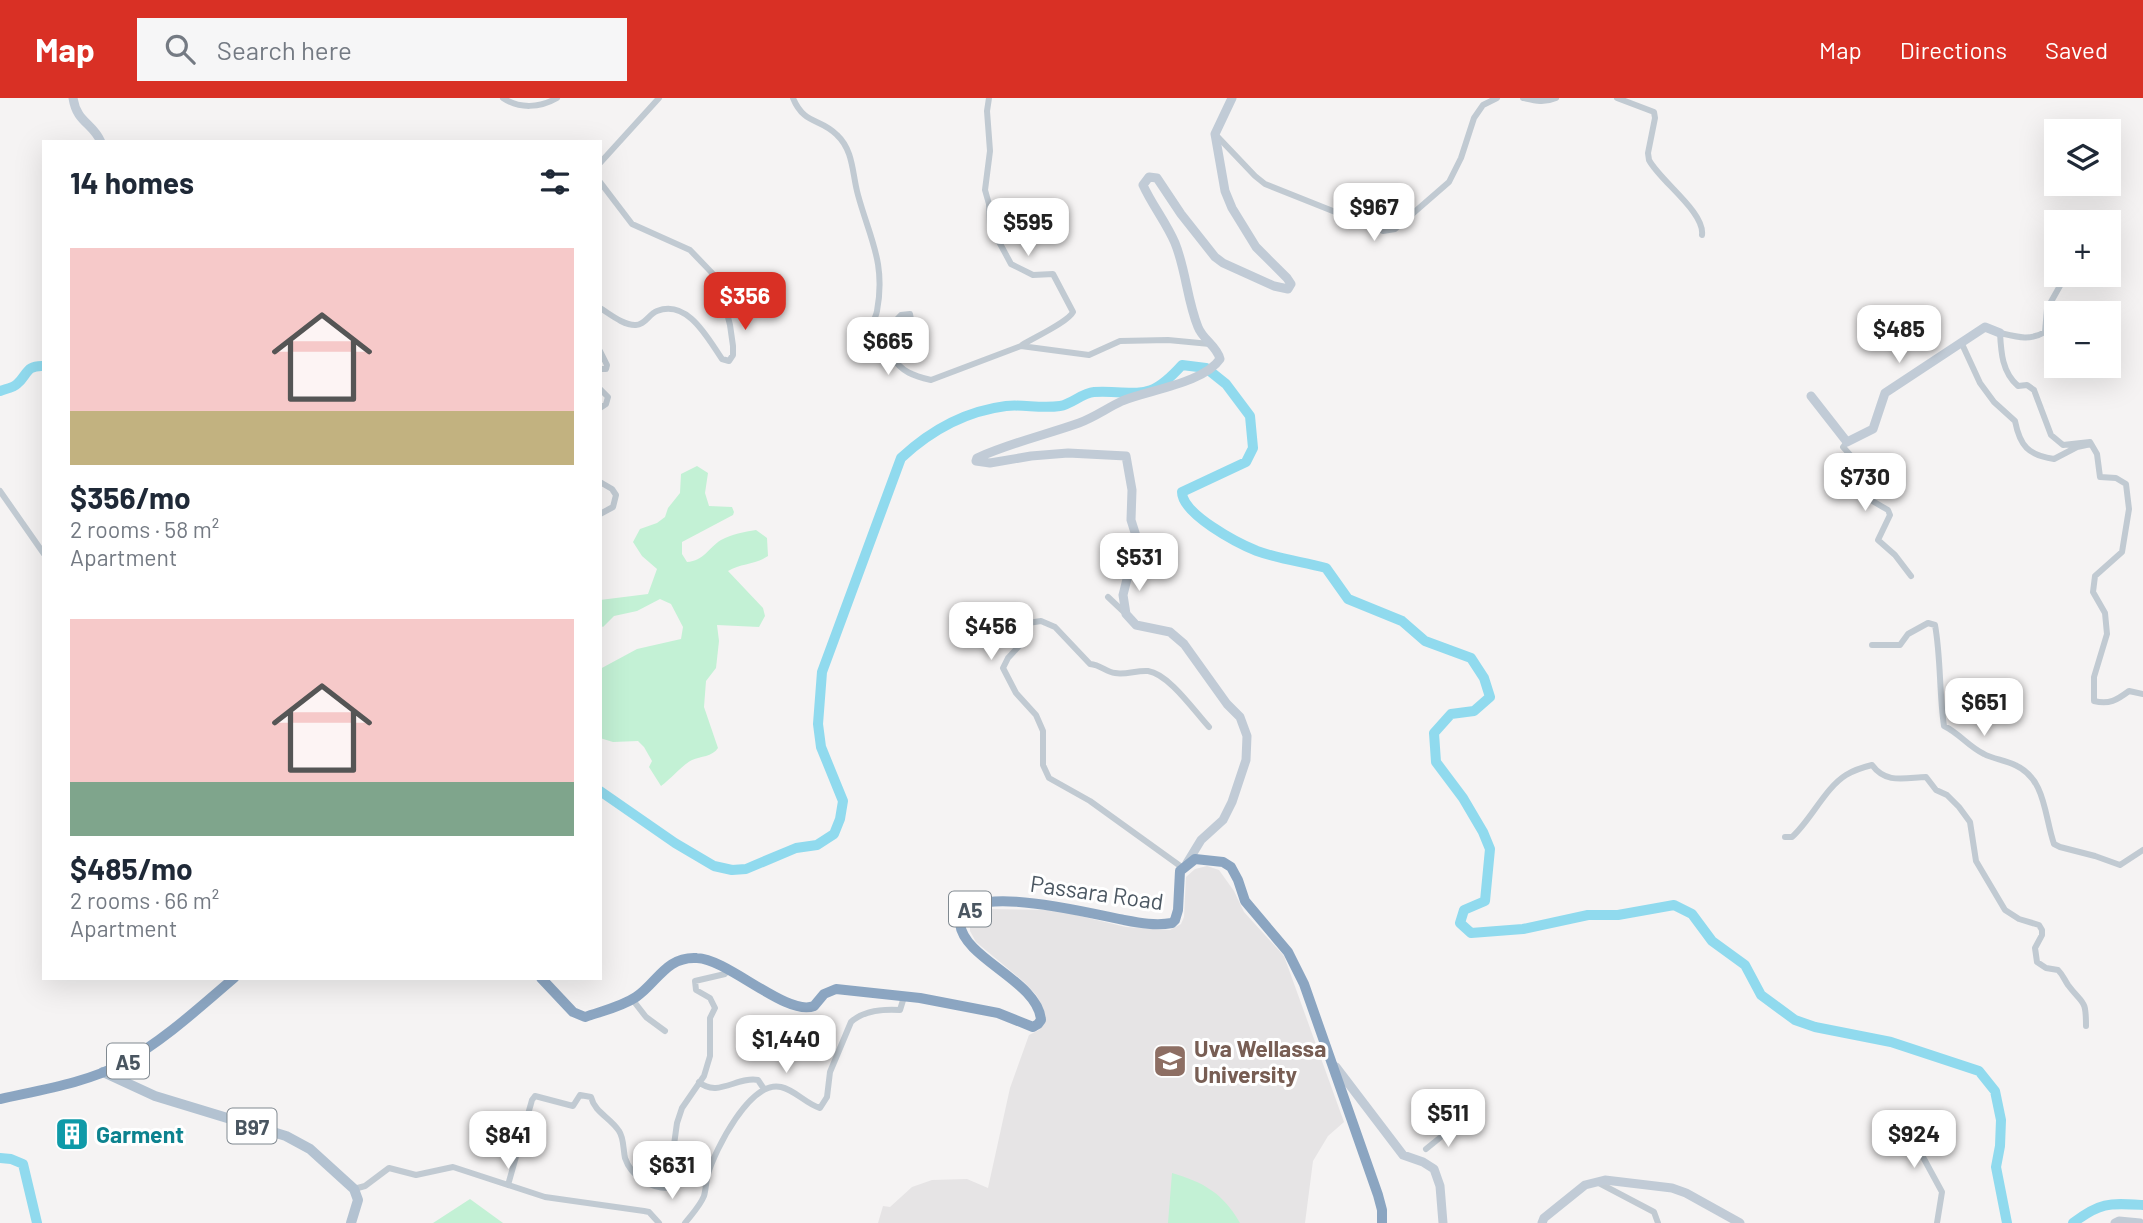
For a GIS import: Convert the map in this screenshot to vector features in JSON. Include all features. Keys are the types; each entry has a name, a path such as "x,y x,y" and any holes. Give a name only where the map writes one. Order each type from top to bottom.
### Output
{"highway":[{"name":"Passara Road","path":"543,980 573,1012 585,1017 632,999 668,965 684,958 698,958 711,961 763,991 801,1007 814,1006 824,994 836,989 920,998 998,1013 1030,1027 1041,1020 1036,1005 1017,983 970,942 962,930 961,918 965,911 988,903 1031,902 1055,904 1122,920 1172,923 1177,916 1178,878 1185,866 1195,859 1223,862 1231,867 1245,901 1288,952 1304,984 1378,1195 1382,1223"},
{"name":"A5","path":"0,1099 103,1072 124,1063 232,980"}],"main road":[{"name":"B97","path":"103,1072 163,1099 286,1136 310,1149 354,1189"},
{"path":"351,1223 358,1200 354,1189"}],"street":[{"path":"73,98 78,116 97,133 100,140"},
{"path":"503,98 515,106 537,105 557,98"},
{"path":"602,161 659,98"},
{"path":"793,98 802,115 837,134 851,158 858,195 879,263 878,309 865,337 866,343 875,342 901,315 910,314 912,325 892,356 899,368 917,377 931,380 1021,346 1066,321 1073,312 1053,274 1033,275 1011,264 990,225 985,190 990,151 986,111 989,98"},
{"path":"1126,614 1123,595 1137,540 1131,520 1132,490 1126,456 1068,453 990,463 976,461 995,450 1077,424 1100,415 1120,402 1208,371 1220,359 1218,352 1198,327 1174,241 1143,185 1145,179 1153,176 1157,178 1215,257 1223,263 1288,289 1291,284 1287,278 1256,247 1232,208 1222,179 1215,134 1232,98"},
{"path":"1215,134 1265,184 1384,231 1395,229 1449,182 1461,158 1474,118 1483,105 1497,98"},
{"path":"1523,98 1538,102 1556,98"},
{"path":"1617,98 1654,112 1649,160 1694,215 1703,229 1702,235"},
{"path":"602,185 632,224 690,250 706,265 721,290 730,326 733,355 729,361 722,359 695,321 680,312 659,310 634,326 602,309"},
{"path":"1911,576 1895,555 1878,540 1890,516 1888,510 1869,499 1865,488 1869,481 1863,469 1843,447 1847,442 1873,429 1885,393 1985,327 2024,338 2032,338 2045,332 2047,309 2059,287"},
{"path":"2000,333 2006,371 2018,386 2026,385 2034,390 2051,435 2069,445 2086,440 2097,454 2100,477 2116,478 2126,484 2129,509 2122,552 2095,576 2093,592 2105,613 2107,634 2094,677 2094,701 2105,704 2116,701 2129,691 2143,694"},
{"path":"1021,346 1089,355 1120,341 1168,340 1210,344"},
{"path":"1962,344 1980,383 1994,402 2015,421 2017,435 2028,451 2054,459 2077,447 2091,444"},
{"path":"602,355 607,365 606,369 602,369"},
{"path":"602,391 608,397 602,407"},
{"path":"1811,396 1847,442"},
{"path":"602,483 612,489 616,502 602,513"},
{"path":"0,491 42,551"},
{"path":"1108,597 1136,625 1170,632 1184,644 1240,718 1247,736 1246,760 1223,820 1201,840 1185,866 1090,801 1049,778 1042,765 1043,731 1036,715 1016,693 1003,668 1020,645 1024,626 1028,623 1041,621 1055,627 1090,664 1100,665 1113,674 1147,671 1158,674 1209,727"},
{"path":"1872,645 1900,645 1908,634 1928,623 1935,625 1940,653 1940,702 1944,726 1955,731 1982,754 2014,765 2030,774 2041,791 2054,844 2120,865 2143,850"},
{"path":"1785,837 1792,837 1804,827 1844,776 1859,769 1872,765 1879,774 1892,779 1926,777 1936,790 1947,795 1959,807 1970,822 1976,861 2006,910 2019,919 2039,925 2042,935 2035,948 2037,962 2046,968 2058,970 2067,984 2084,1001 2087,1008 2087,1026"},
{"path":"508,1185 535,1096 573,1106 580,1094 591,1097 593,1107 621,1133 629,1167 647,1184 668,1188 677,1123 682,1108 704,1076 710,1056 710,1018 715,1008 710,998 696,990 695,981 725,974 727,970"},
{"path":"685,1223 704,1195 708,1174 722,1143 749,1101 764,1089 781,1087 820,1108 827,1097 830,1072 841,1049 844,1035 857,1017 885,1008 900,1010 904,997"},
{"path":"632,999 646,1017 665,1031"},
{"path":"1328,1057 1403,1154 1434,1169 1440,1186 1443,1223"},
{"path":"699,1082 711,1088 750,1078 758,1080 764,1089"},
{"path":"1893,1115 1917,1146 1942,1192 1937,1223"},
{"path":"1426,1149 1442,1136 1442,1129 1460,1116 1468,1127"},
{"path":"354,1189 365,1186 389,1168 416,1175 453,1167 545,1197 644,1210 659,1223"},
{"path":"1542,1223 1544,1218 1585,1185 1605,1180 1672,1188 1740,1223"},
{"path":"1595,1181 1654,1212 1658,1223"},
{"path":"2115,1223 2140,1223"}],"shaded area":[{"name":"Uva Wellassa University","path":"1207,866 1219,870 1234,891 1244,912 1284,956 1344,1122 1328,1136 1313,1161 1305,1223 878,1223 883,1206 890,1207 912,1187 932,1180 967,1179 988,1188 1010,1088 1029,1035 1039,1030 1045,1020 1037,996 976,942 970,931 970,922 977,914 988,909 1055,910 1126,927 1170,930 1181,924 1184,917 1186,877 1195,869"}],"green space":[{"path":"697,466 708,473 705,493 709,506 732,507 734,512 682,542 682,554 687,562 702,557 721,540 734,535 756,530 767,538 768,556 728,571 763,608 765,616 759,627 717,625 719,641 716,668 706,681 704,707 718,748 710,755 688,763 661,786 649,767 652,761 638,741 613,742 602,739 602,668 637,649 681,639 683,627 671,604 660,599 637,611 614,616 603,627 602,600 648,594 657,569 642,556 633,542 640,529 665,517 668,508 680,493 681,474"},
{"path":"1172,1173 1211,1190 1227,1204 1240,1223 1168,1223"},
{"path":"470,1199 503,1223 433,1223"}],"waterway":[{"path":"602,792 675,843 714,866 732,870 746,869 796,848 817,845 834,834 843,801 821,747 818,724 822,672 901,458 936,431 977,412 1006,406 1060,406 1094,392 1142,392 1160,385 1182,365 1206,368 1226,384 1250,416 1253,448 1246,462 1182,492 1184,501 1191,509 1224,535 1257,551 1326,568 1348,599 1402,621 1425,641 1471,658 1484,678 1490,697 1474,711 1451,714 1434,733 1436,762 1463,798 1490,849 1485,901 1464,910 1460,923 1471,933 1523,929 1588,915 1618,915 1674,905 1692,914 1712,941 1745,965 1761,995 1795,1020 1815,1027 1891,1042 1979,1071 1995,1091 2001,1120 1996,1167 2007,1223"},
{"path":"0,391 21,381 33,367 42,366"},
{"path":"0,1158 23,1164 37,1223"},
{"path":"2073,1223 2105,1205 2143,1205"}],"place":[{"name":"Uva Wellassa University","path":"1170,1061"},
{"name":"Garment","path":"72,1134"}]}
